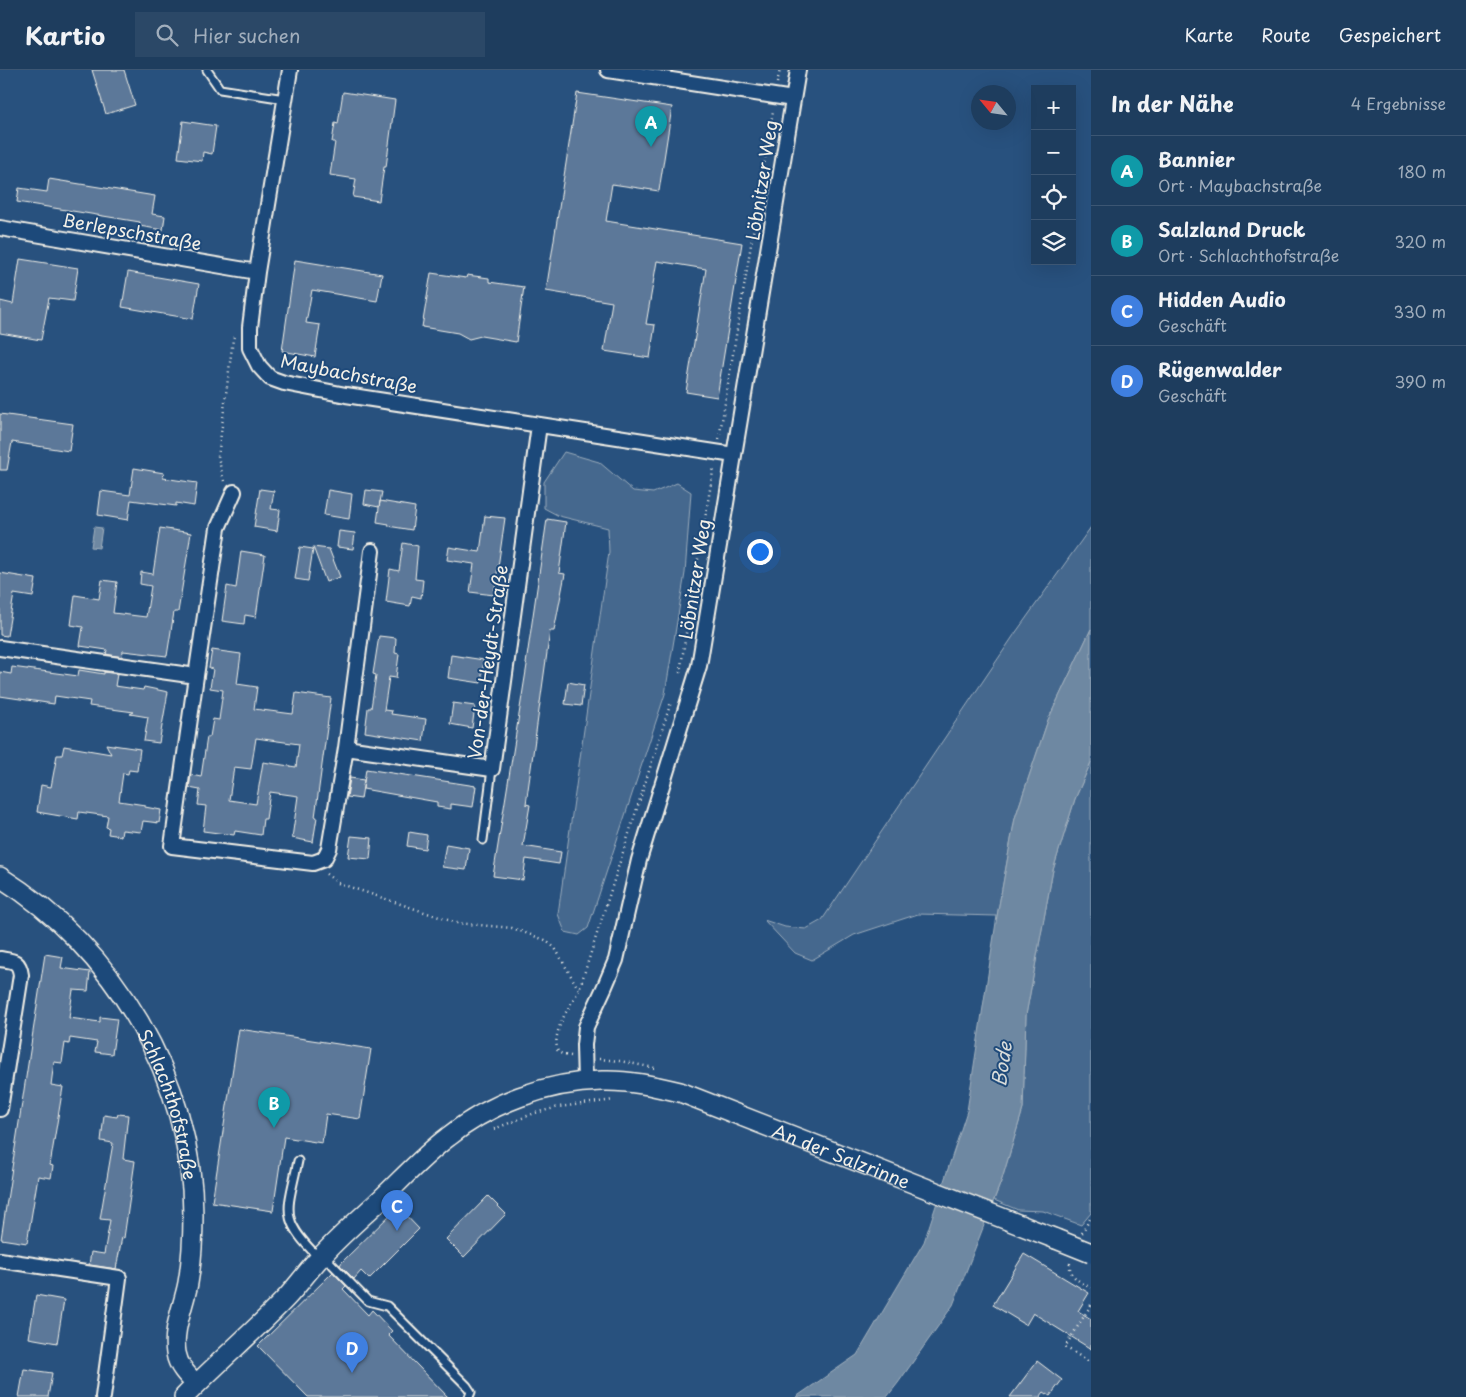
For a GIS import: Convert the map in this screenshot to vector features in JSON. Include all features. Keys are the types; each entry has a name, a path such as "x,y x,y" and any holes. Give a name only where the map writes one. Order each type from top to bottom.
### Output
{"street":[{"name":"Maybachstraße","path":"290,70 250,327 250,348 259,366 270,378 284,383 346,395 734,455"},
{"path":"608,70 793,99"},
{"name":"Löbnitzer Weg","path":"585,1082 584,1044 586,1027 616,960 639,860 694,683 702,647 798,70"},
{"name":"Berlepschstraße","path":"0,228 258,272"},
{"name":"Von-der-Heydt-Straße","path":"346,748 492,769 539,425"},
{"path":"229,487 218,528 172,846 313,863 324,859 329,849 346,748 372,551"},
{"path":"0,648 196,676"},
{"name":"Schlachthofstraße","path":"0,878 21,891 52,916 92,955 127,1001 146,1035 176,1103 184,1133 192,1185 191,1265 175,1344 189,1393"},
{"path":"0,959 17,963 20,967 21,975 0,1109"},
{"name":"An der Salzrinne","path":"585,1082 616,1081 667,1089 711,1103 1091,1253"},
{"name":"Schlachthofstraße","path":"189,1393 289,1295 321,1257 430,1153 463,1126 492,1109 523,1096 585,1082"},
{"path":"0,1260 119,1278 103,1397"}],"lane":[{"path":"207,70 220,89 285,99"},
{"path":"483,840 492,769"},
{"path":"298,1161 288,1215 291,1226 298,1236 368,1301 387,1306 468,1386 471,1392 469,1397"}],"path":[{"path":"677,682 780,70"},
{"path":"229,487 218,458 233,339 238,328 250,327"},
{"path":"620,1061 564,1055 558,1052 556,1045 560,1026 579,990 672,700"},
{"path":"313,863 338,883 457,924 512,928 545,940 556,948 579,990"},
{"path":"535,1113 559,1107 614,1100"},
{"path":"1091,1305 1065,1347 1091,1363"}],"shaded area":[{"path":"564,452 599,462 633,491 653,493 677,483 691,492 685,573 665,694 588,928 579,935 565,932 558,914 609,552 608,528 559,516 544,508 544,482"},
{"path":"1091,527 1091,629 1048,720 1015,818 997,916 918,914 854,935 812,960 795,953 764,920 785,927 806,929 822,920 1014,635"},
{"path":"1091,762 1091,1213 1081,1225 1043,1211 1018,1210 994,1200 1023,1109 1026,1015 1053,870 1075,799"}],"water":[{"path":"94,527 102,528 99,548 91,547"},
{"name":"Bode","path":"1091,629 1091,762 1075,799 1053,870 1026,1015 1023,1109 1002,1179 953,1305 887,1397 796,1397 857,1355 924,1242 967,1111 997,916 1015,818 1048,720"}],"building":[{"path":"92,70 124,70 135,105 106,114"},
{"path":"343,92 395,100 386,167 384,167 379,201 353,197 356,179 330,175 335,142 332,142 335,123 338,124"},
{"path":"577,93 672,107 659,191 612,184 606,221 742,243 717,397 686,392 706,269 657,261 646,324 655,325 650,358 604,351 612,302 546,291"},
{"path":"183,121 216,126 212,154 203,152 202,161 178,158"},
{"path":"49,179 155,196 152,214 165,216 163,230 139,226 140,222 17,202 19,188 47,192"},
{"path":"20,259 78,268 73,301 49,298 41,340 0,333 0,301 13,304"},
{"path":"295,260 382,274 377,301 312,290 306,323 320,325 315,357 282,351"},
{"path":"128,272 199,284 193,319 122,307"},
{"path":"431,273 466,278 467,275 489,278 489,282 524,287 516,342 481,336 469,339 458,333 422,327"},
{"path":"0,414 73,424 69,451 12,442 7,470 0,470"},
{"path":"134,468 164,473 163,478 197,483 194,506 176,503 176,506 131,500 128,520 98,515 101,491 130,495"},
{"path":"260,489 274,491 271,509 280,510 277,531 254,527"},
{"path":"328,490 352,494 349,519 324,515"},
{"path":"366,490 382,492 379,507 364,504"},
{"path":"380,501 415,507 412,530 377,522"},
{"path":"485,516 505,518 494,595 470,592 474,564 447,560 449,547 480,552"},
{"path":"547,519 566,522 559,573 565,574 554,631 550,631 526,804 530,805 523,846 561,852 559,864 526,859 523,880 493,876 527,665"},
{"path":"160,528 191,533 178,612 174,612 167,656 123,651 122,657 106,654 107,650 80,646 83,627 71,625 75,595 99,599 102,580 117,582 113,613 146,617 151,586 140,584 141,572 153,574"},
{"path":"339,531 355,533 353,549 337,547"},
{"path":"403,543 418,546 415,579 423,580 421,598 412,596 410,606 386,602 390,569 399,571"},
{"path":"300,547 313,549 308,581 295,579"},
{"path":"313,547 329,549 340,577 326,582"},
{"path":"241,551 265,555 256,617 245,615 244,624 222,621 227,586 236,588"},
{"path":"0,573 36,579 33,597 14,594 7,636 0,635"},
{"path":"379,636 396,638 395,653 399,654 396,678 389,677 384,710 392,711 391,714 426,719 423,741 365,732 368,708 371,708 376,675 373,674"},
{"path":"212,650 241,654 237,684 257,687 254,709 293,714 296,693 331,698 313,842 292,838 298,796 270,792 266,819 263,819 261,835 235,831 234,835 203,831 206,806 198,805 200,790 189,788 191,775 201,777 207,737 210,737 213,719 219,720 223,690 210,688 213,669 209,668","holes":["256,738 299,744 296,767 263,762 256,804 229,800 234,767 251,769"]},
{"path":"451,655 484,660 481,683 448,678"},
{"path":"12,667 78,676 79,670 117,674 115,686 143,690 144,687 168,692 159,743 144,741 148,717 130,714 134,712 89,706 90,701 55,696 54,704 0,696 0,672 11,674"},
{"path":"568,682 584,685 581,706 565,704"},
{"path":"453,703 475,706 472,728 450,724"},
{"path":"106,744 140,749 137,771 129,770 128,774 123,773 119,801 145,805 145,807 161,810 159,823 143,821 141,832 122,830 121,836 108,834 109,828 106,827 108,816 79,812 78,819 37,812 41,785 51,787 57,755 62,755 64,746 111,754"},
{"path":"366,769 476,786 473,807 451,804 451,809 437,807 437,802 363,789"},
{"path":"350,778 364,780 361,799 347,797"},
{"path":"409,832 427,835 425,849 407,846"},
{"path":"351,836 372,838 370,859 348,857"},
{"path":"446,844 469,848 466,870 442,867"},
{"path":"45,954 63,957 61,968 90,972 88,991 73,990 69,1018 100,1022 100,1017 117,1019 112,1054 95,1052 97,1042 70,1038 69,1044 65,1043 62,1063 54,1062 51,1085 63,1087 50,1165 53,1166 51,1178 38,1176 27,1243 1,1239"},
{"path":"239,1029 371,1049 360,1119 326,1114 322,1143 284,1137 273,1211 212,1202"},
{"path":"118,1114 128,1115 123,1159 135,1161 124,1238 122,1237 116,1269 89,1265 91,1252 104,1254 110,1220 100,1219 113,1143 101,1141 104,1115 117,1117"},
{"path":"488,1196 506,1214 464,1257 446,1239"},
{"path":"398,1207 419,1229 369,1279 361,1271 354,1279 340,1265"},
{"path":"1024,1254 1089,1293 1078,1311 1091,1319 1091,1349 1033,1313 1026,1325 993,1305"},
{"path":"333,1272 346,1286 343,1289 368,1315 372,1310 392,1331 388,1335 448,1397 308,1397 258,1346"},
{"path":"36,1295 64,1300 57,1343 29,1338"},
{"path":"1037,1361 1062,1380 1050,1396 1044,1392 1040,1397 1010,1397"},
{"path":"24,1369 52,1373 48,1397 19,1397"}],"place":[{"name":"Bannier","path":"651,147"},
{"name":"Salzland Druck","path":"274,1128"},
{"name":"Hidden Audio","path":"397,1231"},
{"name":"Rügenwalder","path":"352,1373"}]}
